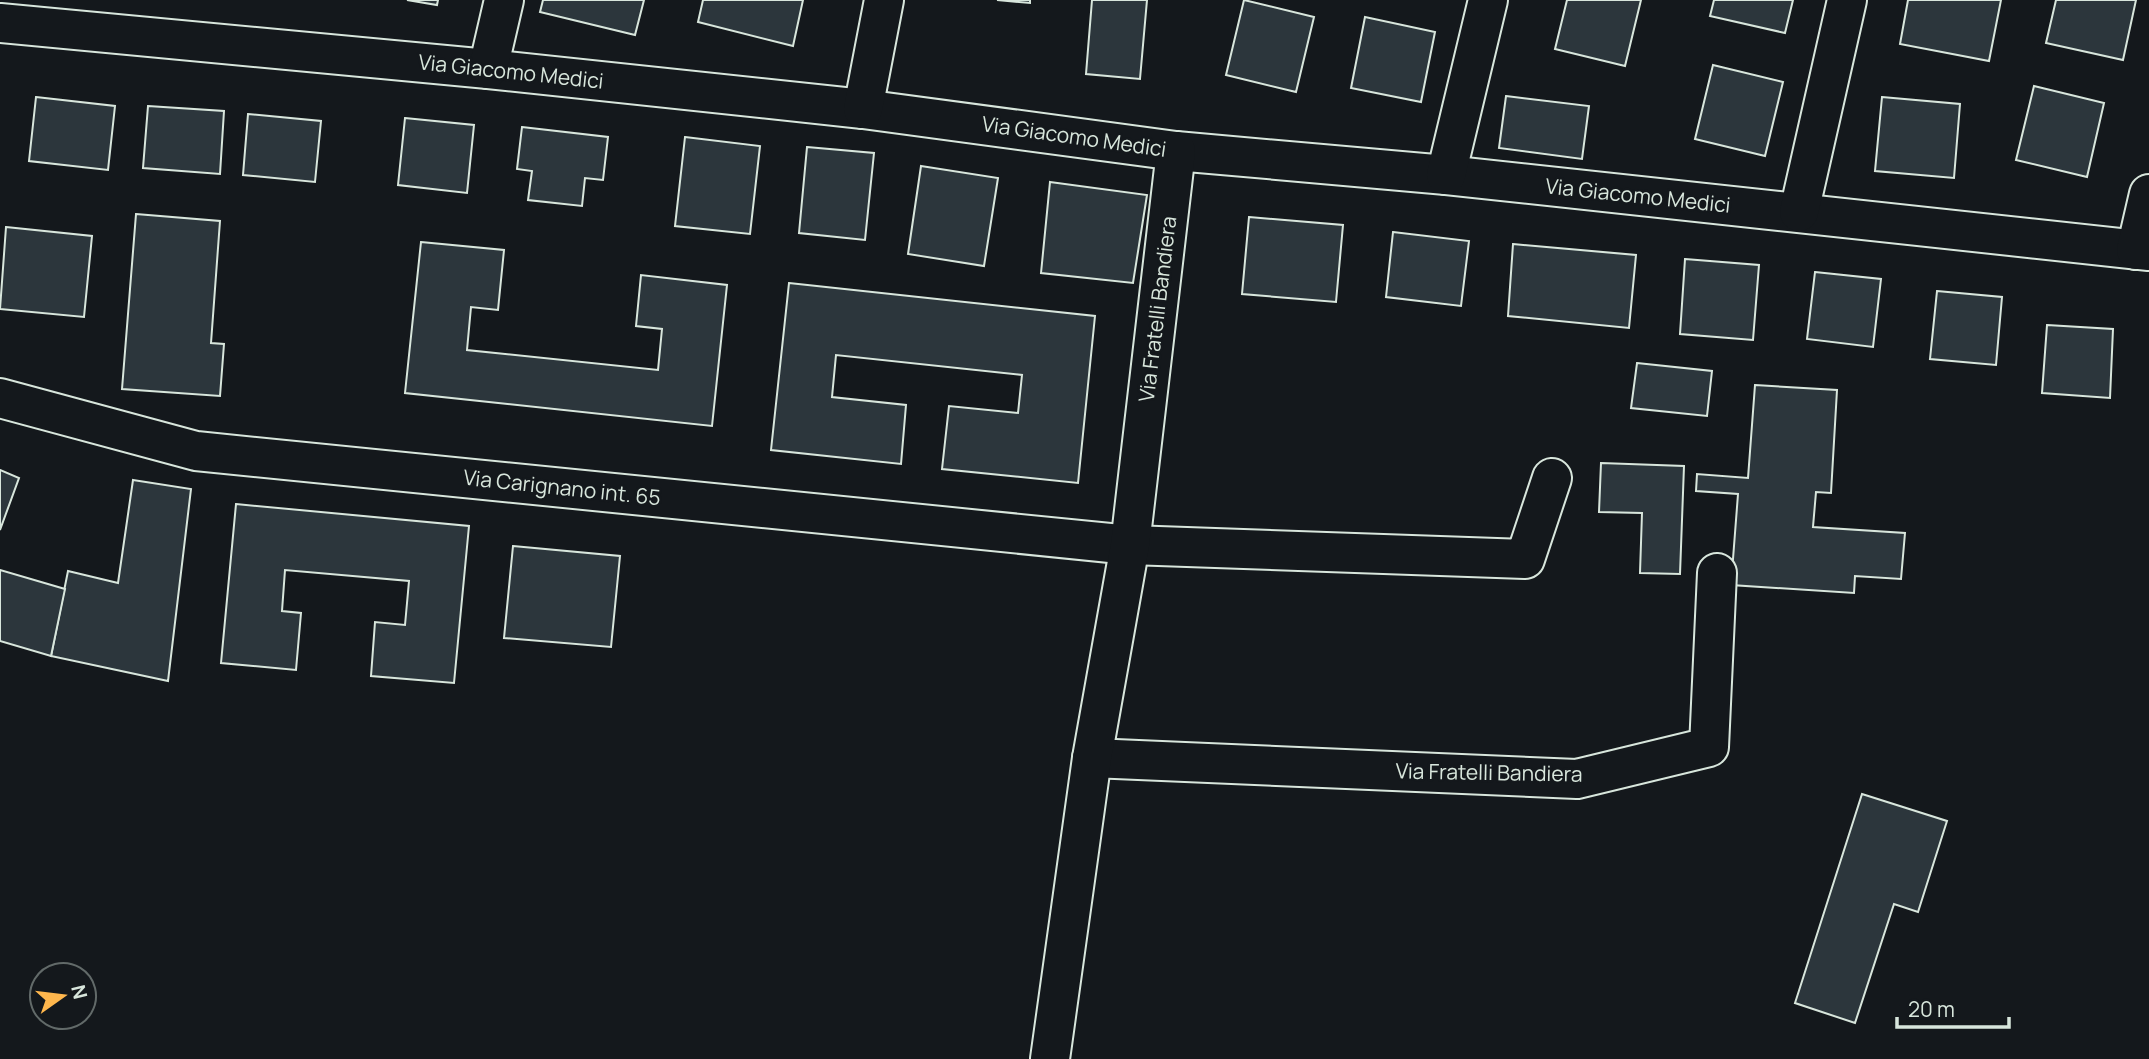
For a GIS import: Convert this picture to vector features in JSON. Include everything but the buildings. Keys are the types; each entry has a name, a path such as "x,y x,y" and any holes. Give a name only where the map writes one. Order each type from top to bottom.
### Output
{"street":[{"path":"488,69 504,0"},
{"path":"863,108 884,0"},
{"path":"1446,175 1488,0"},
{"path":"1799,212 1847,0"},
{"name":"Via Giacomo Medici","path":"0,23 863,108 1176,151 1446,175 2142,250"},
{"name":"Via Fratelli Bandiera","path":"1050,1059 1091,758 1130,545 1176,151"},
{"path":"2142,250 2149,194"},
{"name":"Via Carignano int. 65","path":"0,398 197,451 1130,545 1525,559 1552,478"},
{"name":"Via Fratelli Bandiera","path":"1091,758 1577,779 1709,747 1717,573"}]}
